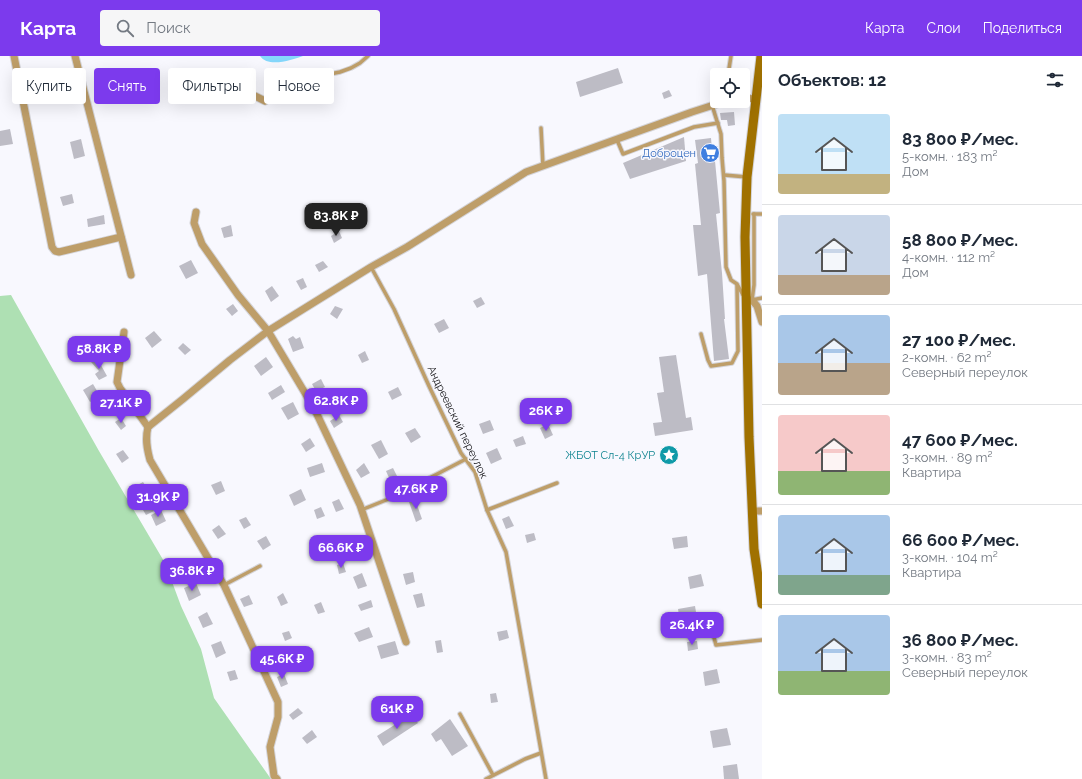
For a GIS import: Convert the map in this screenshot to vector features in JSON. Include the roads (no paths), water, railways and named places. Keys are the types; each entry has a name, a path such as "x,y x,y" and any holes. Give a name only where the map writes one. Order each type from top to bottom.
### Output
{"main road":[{"path":"762,56 747,177 750,214 745,237 749,300 752,511 754,549 762,604"}],"street":[{"path":"14,56 52,247 58,252 121,237"},
{"path":"75,56 131,275"},
{"path":"750,99 756,99"},
{"path":"277,779 274,776 270,747 278,717 278,702 224,585 150,460 146,446 148,427 268,331 407,247 526,172 710,106"},
{"path":"196,212 194,223 202,244 238,295 268,331 314,408 361,510 406,642"},
{"path":"749,300 757,306 762,322"},
{"path":"124,332 117,382 148,427"},
{"path":"752,511 762,511"}],"lane":[{"path":"334,73 351,68 368,56"},
{"path":"729,68 731,56"},
{"path":"713,108 721,134 724,175 726,266 731,280 737,284 749,300 762,298"},
{"path":"617,140 623,154 694,127 718,123"},
{"path":"541,128 543,166"},
{"path":"724,175 747,177"},
{"path":"750,214 762,214"},
{"name":"Андреевский переулок","path":"372,267 394,309 461,453 475,472 486,510 506,552 540,753 546,779"},
{"path":"701,334 711,366 732,363 738,351 737,284"},
{"path":"361,510 391,498 466,459"},
{"path":"486,510 557,483"},
{"path":"224,585 260,566"},
{"path":"710,623 716,645 762,640"},
{"path":"460,714 493,775"},
{"path":"486,779 540,753"}],"water":[{"path":"260,56 303,56 287,61 269,62"}],"place":[{"name":"Доброцен","path":"710,153"},
{"name":"ЖБОТ Сл-4 КрУР","path":"669,455"}]}
